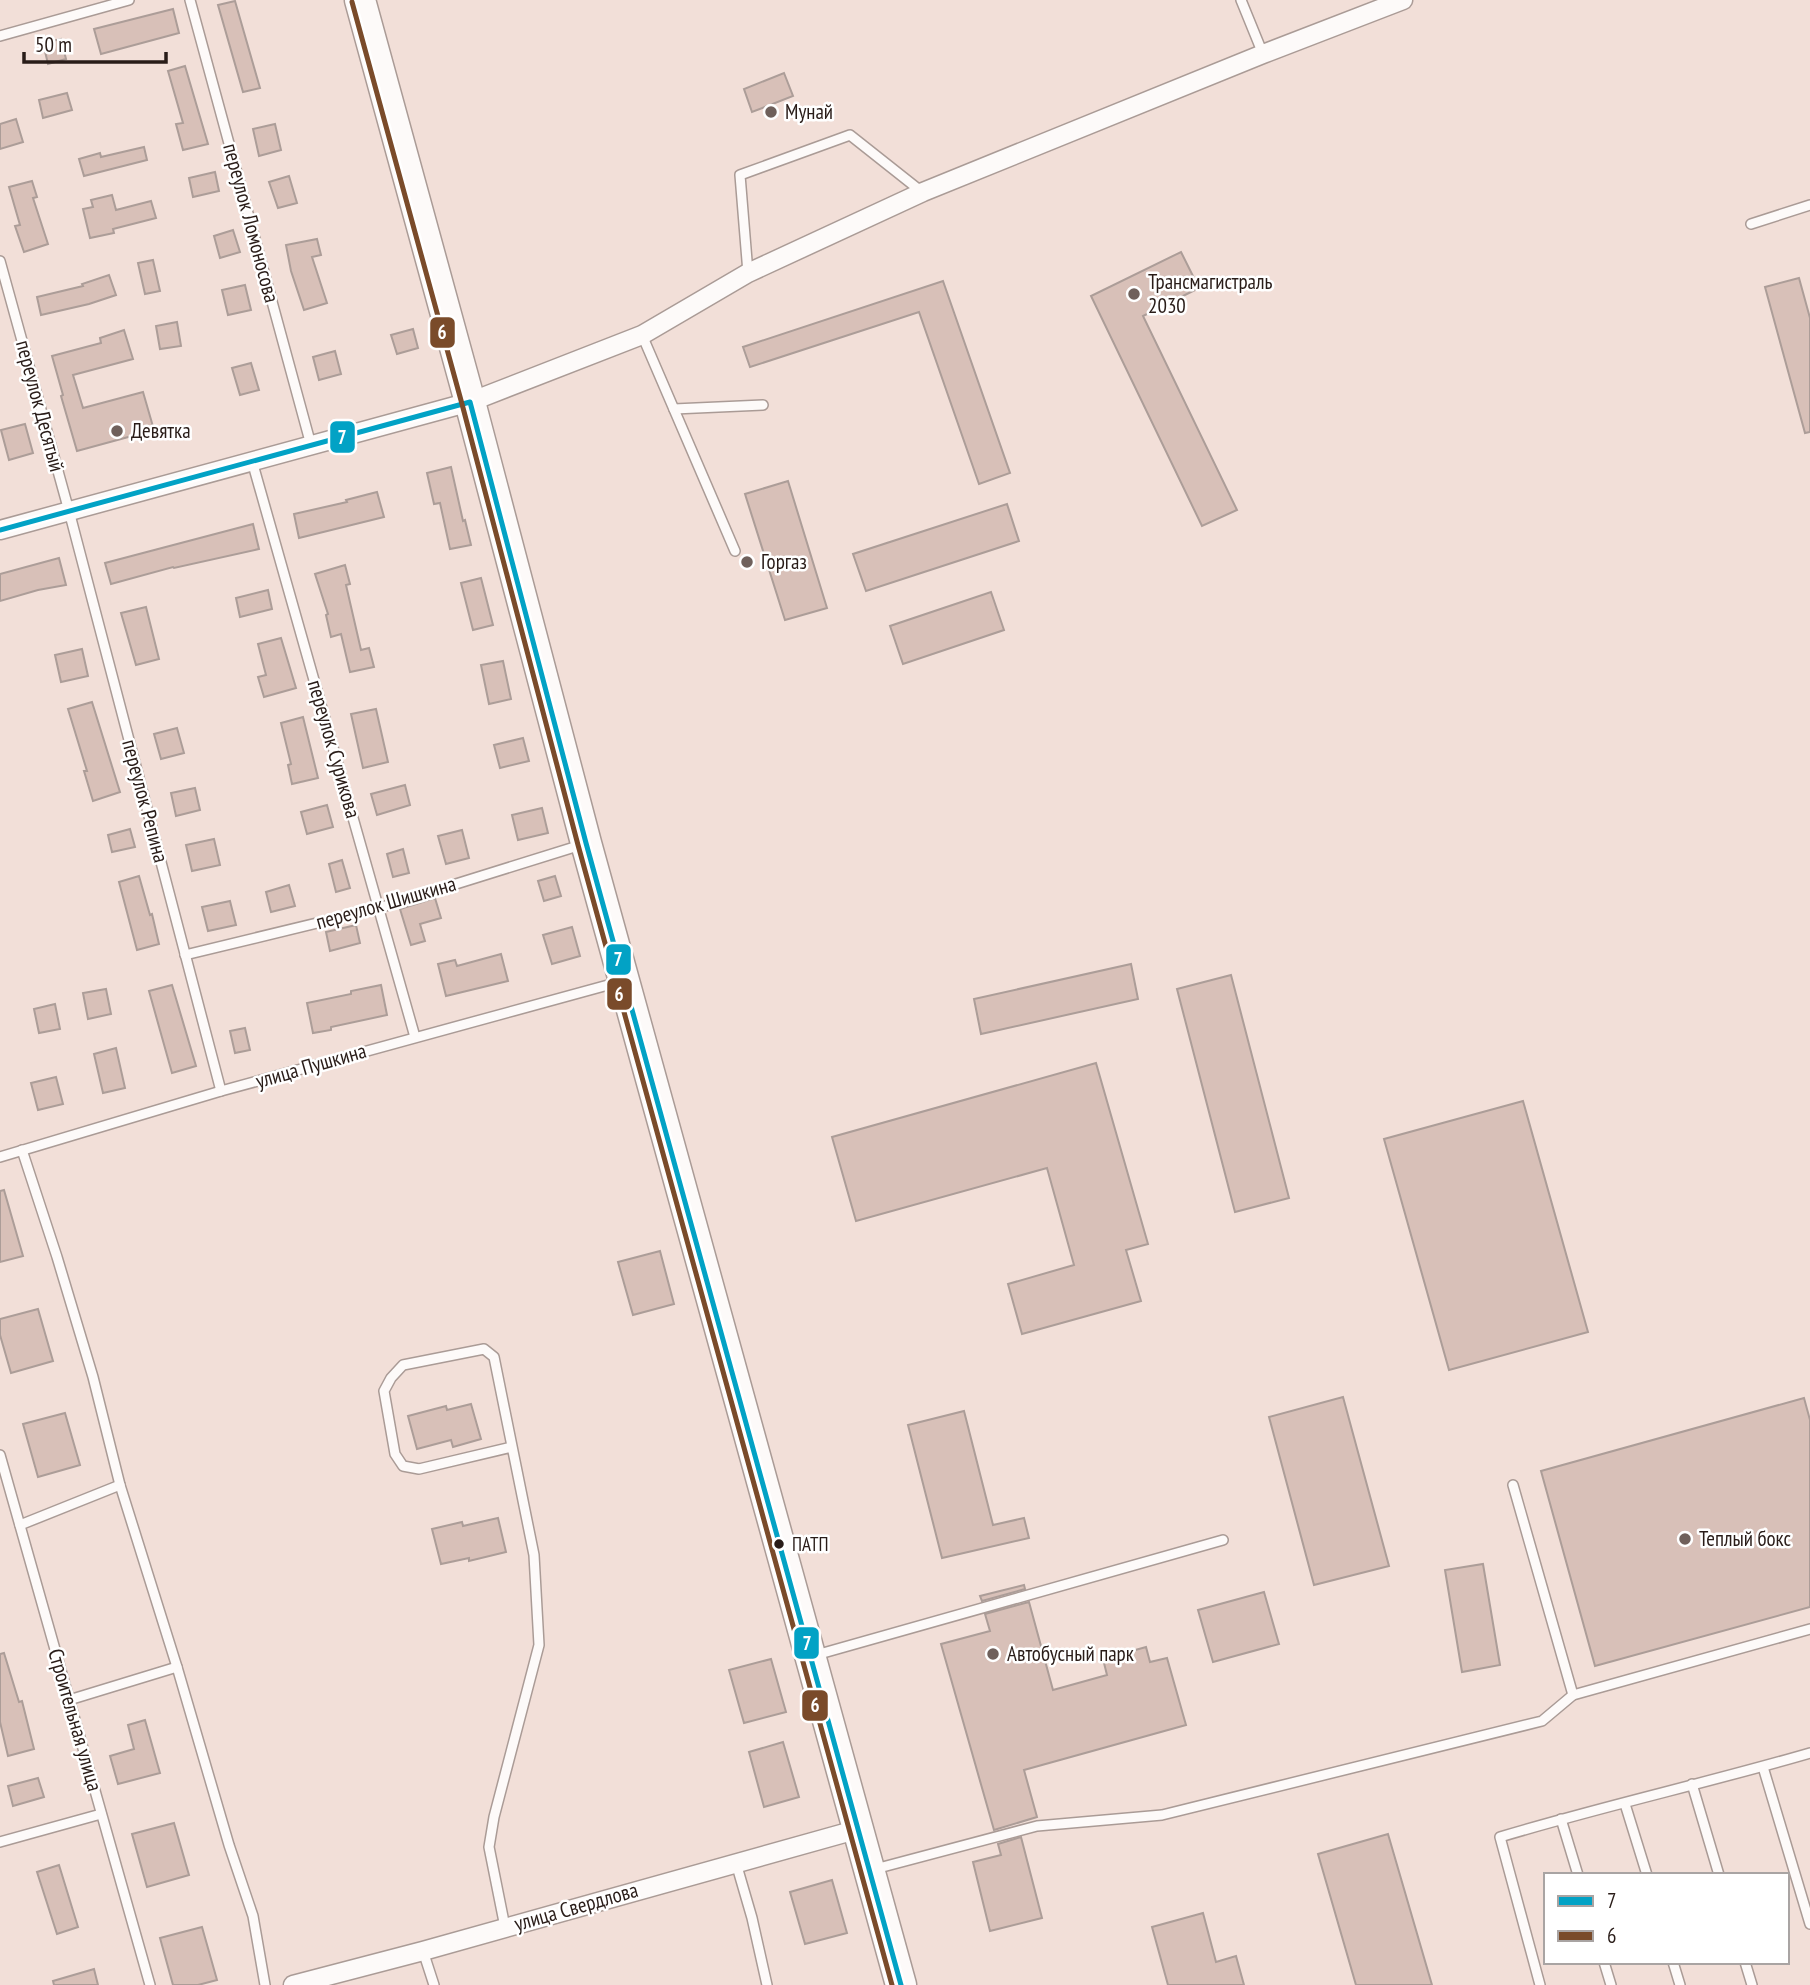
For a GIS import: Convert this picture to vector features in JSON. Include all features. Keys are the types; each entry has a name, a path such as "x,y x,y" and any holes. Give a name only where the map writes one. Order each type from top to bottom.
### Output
{"highway":[{"path":"360,0 470,402 586,843 901,1985"}],"street":[{"path":"0,530 470,402 642,335 748,273 923,192 1403,0"},
{"name":"улица Свердлова","path":"293,1985 859,1829"}],"lane":[{"path":"0,36 128,0"},
{"name":"переулок Ломоносова","path":"190,0 311,445"},
{"path":"1241,0 1264,54"},
{"path":"748,273 740,175 849,135 923,192"},
{"path":"1751,224 1810,205"},
{"name":"переулок Десятый","path":"0,261 69,511"},
{"path":"642,335 735,551"},
{"path":"674,409 763,405"},
{"name":"переулок Сурикова","path":"252,461 415,1037"},
{"name":"переулок Репина","path":"69,511 221,1091"},
{"name":"переулок Шишкина","path":"185,955 379,908 586,843"},
{"name":"улица Пушкина","path":"0,1157 221,1091 624,980"},
{"path":"22,1150 57,1256 93,1377 120,1485 253,1916 265,1985"},
{"path":"505,1927 489,1847 494,1817 539,1645 534,1555 494,1357 484,1349 404,1365 391,1378 384,1391 395,1454 403,1466 419,1469 512,1447"},
{"name":"Строительная улица","path":"0,1455 150,1985"},
{"path":"20,1525 120,1485"},
{"path":"1513,1485 1573,1695"},
{"path":"811,1656 1223,1540"},
{"path":"870,1870 1037,1826 1163,1815 1542,1721 1573,1695 1810,1629"},
{"path":"69,1700 177,1667"},
{"path":"1540,1985 1500,1838 1561,1819 1810,1753"},
{"path":"1763,1767 1810,1924"},
{"path":"1692,1784 1718,1873"},
{"path":"1625,1804 1646,1873"},
{"path":"0,1842 101,1814"},
{"path":"1561,1819 1577,1873"},
{"path":"736,1863 767,1985"},
{"path":"423,1951 434,1985"},
{"path":"1605,1964 1611,1985"},
{"path":"1674,1964 1680,1985"},
{"path":"1746,1964 1752,1985"}],"building":[{"path":"235,1 260,88 243,92 218,5"},
{"path":"173,9 179,33 101,54 94,29"},
{"path":"61,39 66,59 48,64 43,43"},
{"path":"185,66 208,144 183,150 176,124 183,123 168,71"},
{"path":"784,73 793,96 752,112 744,89"},
{"path":"67,93 72,110 43,118 39,100"},
{"path":"16,119 23,142 0,149 0,124"},
{"path":"275,124 281,150 259,156 253,129"},
{"path":"144,147 147,160 84,176 79,159"},
{"path":"215,172 219,191 193,197 189,178"},
{"path":"289,176 297,203 278,208 269,182"},
{"path":"32,181 37,197 33,198 48,244 24,252 15,226 20,225 9,187"},
{"path":"112,195 116,210 151,201 156,218 113,229 114,233 90,238 83,209 93,207 91,200"},
{"path":"233,230 240,252 220,258 214,236"},
{"path":"317,239 321,255 312,257 327,303 304,310 291,271 286,245"},
{"path":"1181,252 1199,288 1143,316 1237,510 1202,526 1091,296"},
{"path":"153,260 160,291 145,294 138,263"},
{"path":"109,275 116,295 41,315 37,297 83,286 82,284"},
{"path":"1799,278 1810,318 1810,432 1805,433 1765,287"},
{"path":"943,281 1010,473 979,484 919,312 750,367 743,347"},
{"path":"245,285 251,310 228,315 222,290"},
{"path":"177,322 181,346 160,349 156,326"},
{"path":"413,329 418,348 397,354 391,335"},
{"path":"124,330 133,359 73,375 83,408 143,392 154,430 77,451 52,356 101,343 100,338"},
{"path":"335,351 341,374 319,380 313,357"},
{"path":"251,363 259,390 240,395 232,368"},
{"path":"25,424 33,453 9,460 1,430"},
{"path":"451,467 471,545 450,549 440,503 434,504 427,473"},
{"path":"788,481 827,608 785,620 745,494"},
{"path":"377,492 384,517 299,538 294,514"},
{"path":"1007,504 1019,541 866,591 853,554"},
{"path":"253,524 259,549 173,567 111,584 105,563"},
{"path":"59,558 66,585 0,601 0,574"},
{"path":"345,565 350,584 346,585 361,650 369,648 374,667 350,672 341,634 331,637 326,615 328,614 315,574"},
{"path":"481,578 493,625 473,630 461,583"},
{"path":"268,590 272,609 240,617 236,598"},
{"path":"991,592 1004,630 903,664 890,626"},
{"path":"146,607 159,659 136,665 121,613"},
{"path":"281,638 296,688 264,697 258,677 266,675 258,644"},
{"path":"82,649 88,676 61,682 55,655"},
{"path":"503,661 511,699 489,704 481,665"},
{"path":"92,702 120,792 93,801 68,709"},
{"path":"376,709 388,762 363,768 351,714"},
{"path":"303,717 318,778 292,784 288,765 291,764 281,723"},
{"path":"177,728 184,753 161,759 154,734"},
{"path":"523,738 529,761 500,768 494,745"},
{"path":"405,785 410,805 377,815 371,794"},
{"path":"195,788 200,810 176,816 171,793"},
{"path":"327,805 333,827 307,834 301,812"},
{"path":"542,808 548,833 518,840 512,815"},
{"path":"130,829 135,847 112,852 108,835"},
{"path":"462,830 469,858 446,864 438,836"},
{"path":"214,839 220,865 192,871 186,845"},
{"path":"403,849 409,873 393,877 387,854"},
{"path":"342,860 350,888 336,892 329,864"},
{"path":"139,876 159,944 137,950 119,882"},
{"path":"555,876 561,896 544,901 538,881"},
{"path":"289,885 295,906 271,912 266,892"},
{"path":"435,898 441,918 420,924 425,941 411,945 400,909"},
{"path":"230,901 236,925 208,931 202,907"},
{"path":"356,925 360,943 330,951 326,932"},
{"path":"572,927 580,956 552,964 543,935"},
{"path":"501,954 508,981 446,996 438,964 455,960 457,966"},
{"path":"1131,964 1138,999 981,1034 974,999"},
{"path":"1231,975 1289,1198 1235,1212 1177,989"},
{"path":"172,985 196,1066 172,1073 149,991"},
{"path":"381,985 387,1015 313,1033 307,1003"},
{"path":"106,989 111,1014 88,1019 83,993"},
{"path":"55,1004 60,1029 39,1033 34,1009"},
{"path":"245,1028 250,1050 235,1053 230,1031"},
{"path":"116,1048 125,1088 103,1093 94,1054"},
{"path":"1096,1063 1148,1244 1126,1250 1141,1301 1022,1334 1008,1284 1074,1265 1047,1168 856,1221 832,1137"},
{"path":"56,1077 63,1104 38,1110 31,1083"},
{"path":"1523,1101 1588,1332 1449,1370 1384,1139"},
{"path":"4,1190 23,1256 0,1262 0,1191"},
{"path":"660,1251 674,1304 633,1315 618,1262"},
{"path":"38,1309 53,1361 11,1373 0,1335 0,1319"},
{"path":"1343,1397 1389,1566 1314,1585 1269,1417"},
{"name":"Теплый бокс","path":"1804,1398 1810,1420 1810,1607 1595,1666 1541,1471"},
{"path":"471,1404 481,1439 453,1447 451,1440 417,1449 408,1416 446,1406 447,1410"},
{"path":"964,1411 993,1525 1024,1518 1029,1538 942,1558 908,1425"},
{"path":"65,1413 80,1465 38,1477 23,1424"},
{"path":"498,1518 506,1552 469,1561 469,1558 441,1564 432,1529 462,1522 463,1526"},
{"path":"1483,1564 1500,1665 1462,1672 1445,1570"},
{"path":"1024,1585 1025,1589 982,1601 980,1596"},
{"path":"1264,1592 1279,1644 1213,1662 1198,1610"},
{"path":"1029,1602 1053,1690 1107,1675 1103,1659 1146,1647 1150,1662 1167,1658 1186,1725 1024,1770 1037,1817 994,1830 941,1644 990,1631 985,1614"},
{"path":"4,1653 19,1702 22,1701 34,1749 8,1756 0,1722 0,1654"},
{"path":"771,1659 786,1712 744,1723 729,1670"},
{"path":"145,1720 160,1773 118,1784 110,1756 134,1749 128,1725"},
{"path":"783,1742 799,1797 764,1807 749,1752"},
{"path":"38,1778 44,1797 13,1806 8,1786"},
{"path":"174,1823 189,1875 147,1887 132,1834"},
{"path":"1388,1834 1432,1985 1356,1985 1318,1854"},
{"path":"1021,1837 1042,1918 990,1931 973,1862 1001,1855 998,1844"},
{"path":"59,1865 78,1927 57,1934 37,1872"},
{"path":"832,1880 847,1933 805,1944 790,1892"},
{"path":"1203,1913 1216,1962 1236,1956 1244,1985 1168,1985 1152,1927"},
{"path":"202,1927 217,1980 198,1985 173,1985 160,1938"},
{"path":"94,1969 98,1985 54,1985 53,1981"}],"transit line":[{"name":"6","path":"352,2 462,404 578,845 892,1985"},
{"name":"7","path":"0,530 470,402 586,843 901,1985"}],"place":[{"name":"Мунай","path":"771,112"},
{"name":"Трансмагистраль 2030","path":"1134,294"},
{"name":"Девятка","path":"117,431"},
{"name":"Горгаз","path":"747,562"},
{"name":"Теплый бокс","path":"1685,1539"},
{"name":"ПАТП","path":"779,1544"},
{"name":"Автобусный парк","path":"993,1654"}]}
